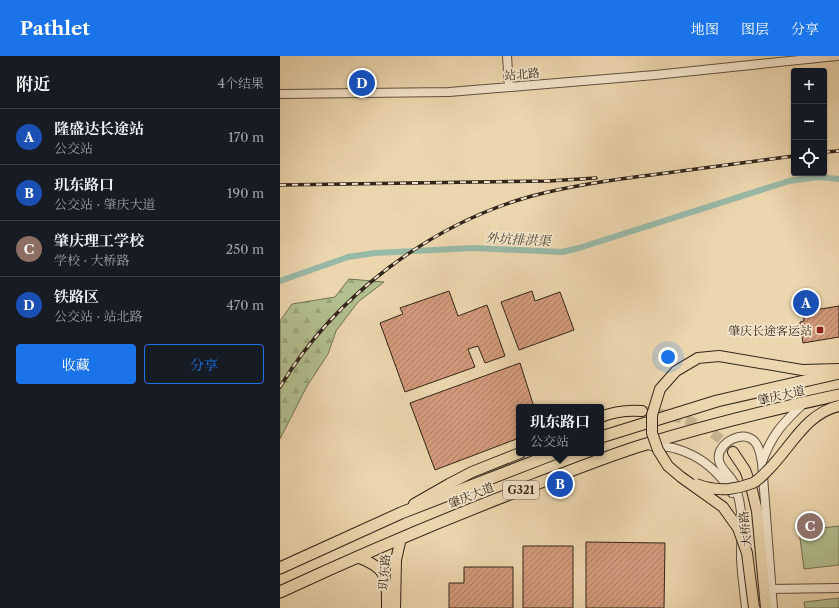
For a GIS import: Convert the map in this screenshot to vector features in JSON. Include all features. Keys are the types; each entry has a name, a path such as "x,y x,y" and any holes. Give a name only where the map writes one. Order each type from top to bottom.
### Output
{"highway":[{"name":"肇庆大道","path":"604,436 717,401 839,373"},
{"name":"肇庆大道","path":"280,592 401,538 602,459 643,445 725,421 839,395"},
{"name":"肇庆大道","path":"280,568 401,513 548,456"}],"main road":[{"path":"754,608 747,553 738,528 723,508 681,478 668,466 658,450 652,434 652,415 660,389 676,371 698,358 719,356 802,370 839,369"},
{"path":"681,478 700,486 718,490 741,487 754,482 773,465 798,434 816,416 839,406"},
{"path":"604,416 610,413 629,410 642,411"},
{"name":"大桥路","path":"733,452 745,470 751,486 757,511 766,608"},
{"path":"401,513 472,472 516,455"},
{"name":"玑东路","path":"395,608 396,560 401,538"},
{"name":"玑东路","path":"357,557 371,562 380,569 385,577 387,585 387,608"}],"street":[{"path":"507,56 509,87"},
{"name":"站北路","path":"280,94 449,92 655,75 836,56"},
{"path":"762,463 767,449 780,427 804,403"},
{"path":"746,608 741,559 741,509 734,483 718,461 720,451 731,441 743,436 752,439 758,446 762,463 770,589 773,608"},
{"path":"643,445 675,448 695,455 724,480 741,509"},
{"path":"770,589 839,588"}],"green space":[{"path":"349,279 384,282 358,302 336,331 328,354 307,386 280,439 280,321 292,304 335,297"},
{"path":"839,526 839,565 804,569 799,531"},
{"path":"839,598 839,608 805,608 804,602"}],"building":[{"path":"449,291 458,316 487,305 505,356 485,363 478,346 468,349 475,367 405,392 380,323 403,314 400,308"},
{"path":"532,291 535,301 560,292 574,330 519,350 501,302"},
{"name":"肇庆长途客运站","path":"839,306 839,337 803,343 800,322 804,321 803,312"},
{"path":"520,363 533,404 516,404 516,439 435,470 410,403"},
{"path":"586,542 665,543 664,608 586,608"},
{"path":"523,546 573,546 573,608 523,608"},
{"path":"464,567 513,567 513,608 449,608 449,583 464,583"}],"waterway":[{"name":"外坑排洪渠","path":"280,281 348,257 375,253 473,248 562,252 579,248 789,181 818,177 839,179"}],"tunnel":[{"path":"642,411 668,415 692,422 713,434 733,452"}],"railway":[{"path":"827,152 839,151"},
{"path":"280,387 302,354 328,323 357,294 388,268 422,245 457,225 494,209 532,196 563,189 611,180 791,156"},
{"path":"280,185 549,181 596,178"}],"place":[{"name":"铁路区","path":"362,83"},
{"name":"隆盛达长途站","path":"806,303"},
{"name":"肇庆长途客运站","path":"820,330"},
{"name":"玑东路口","path":"560,484"},
{"name":"肇庆理工学校","path":"810,526"}]}
